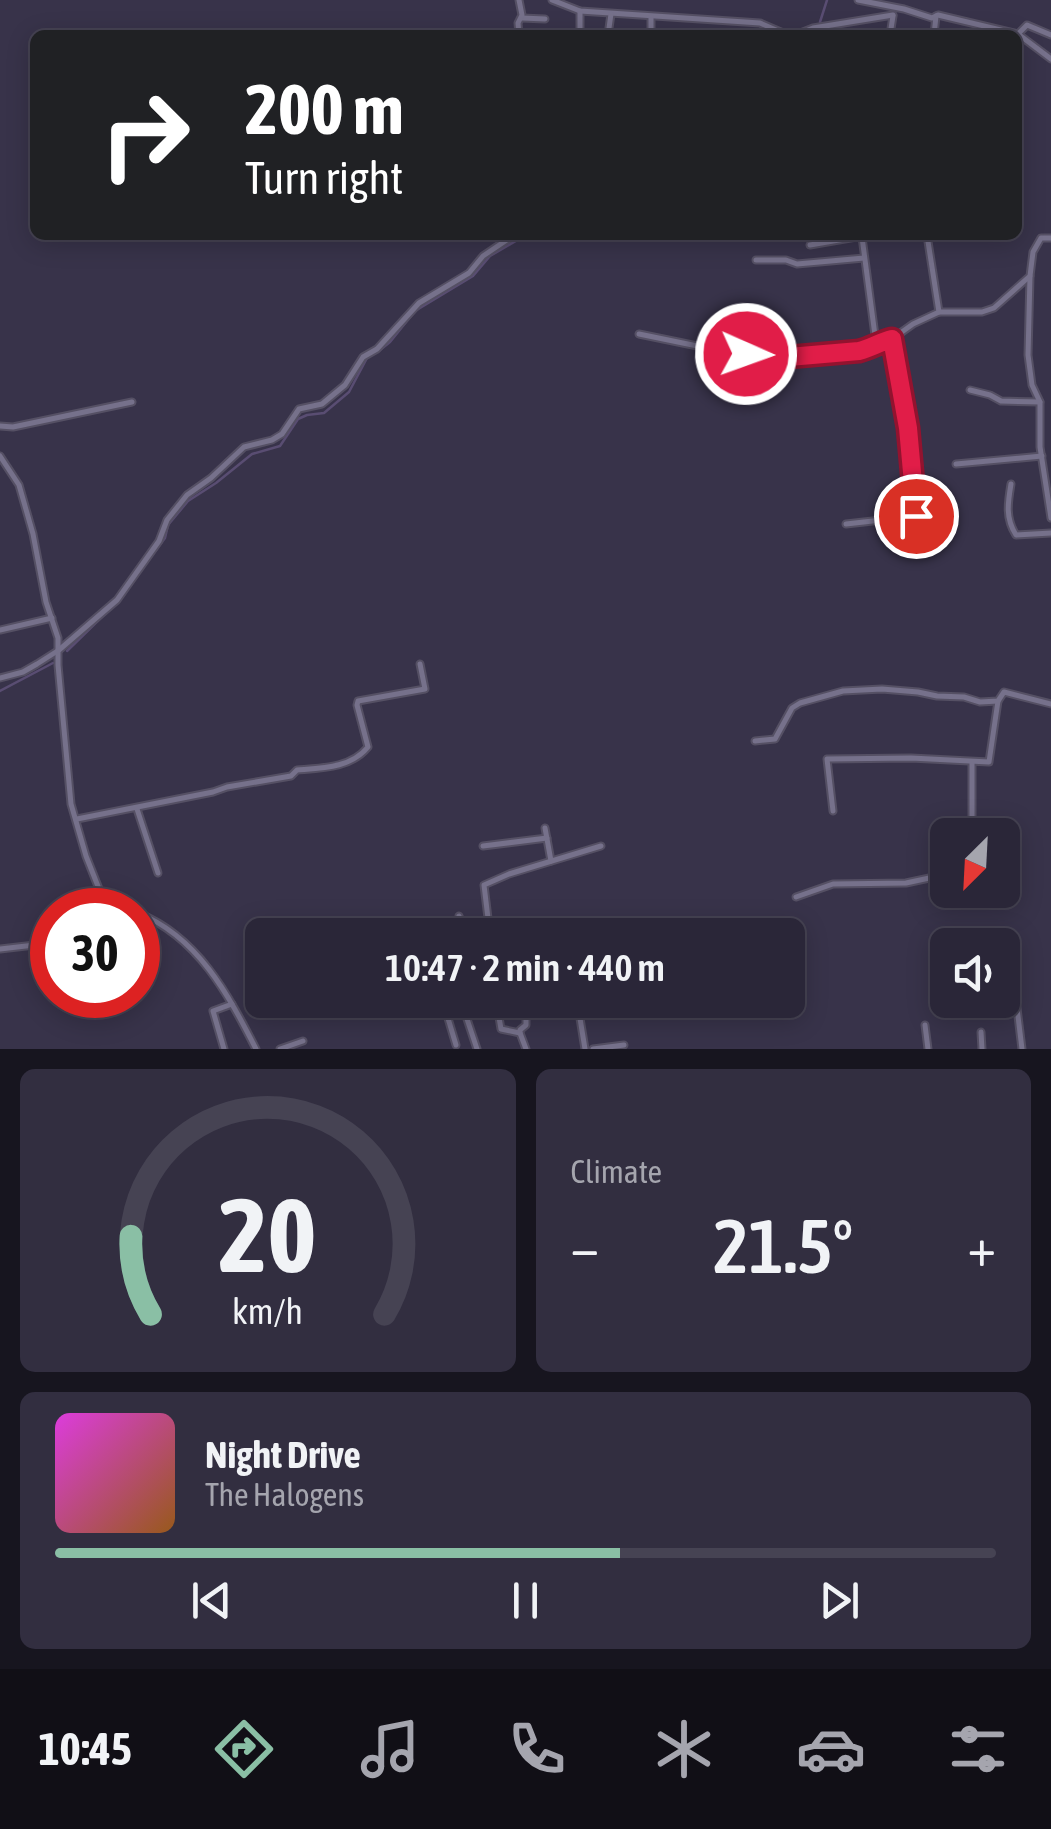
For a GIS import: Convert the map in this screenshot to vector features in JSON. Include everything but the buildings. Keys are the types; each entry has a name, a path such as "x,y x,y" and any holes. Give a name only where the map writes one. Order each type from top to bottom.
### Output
{"street":[{"path":"519,0 522,18 519,30"},
{"path":"552,0 580,11 760,24 775,30"},
{"path":"858,0 894,12"},
{"path":"580,11 580,30"},
{"path":"808,30 913,11 1004,30"},
{"path":"891,30 894,12"},
{"path":"609,30 611,14"},
{"path":"935,30 936,16"},
{"path":"651,17 651,30"},
{"path":"522,18 545,19"},
{"path":"1022,30 1027,26 1051,35"},
{"path":"1022,37 1051,59"},
{"path":"1051,238 1042,238 1037,244 1030,276 1028,355 1032,386 1040,402 1040,447 1051,518"},
{"path":"0,678 23,672 59,650 117,600 186,495 244,448 282,434 299,409 322,404 345,384 362,357 376,349 419,303 469,273 482,256 506,240"},
{"path":"810,244 838,240"},
{"path":"865,240 876,343"},
{"path":"928,240 939,312"},
{"path":"756,260 796,264 864,258"},
{"path":"640,334 777,358 859,351 892,339 939,312 982,312 994,308 1030,276"},
{"path":"846,524 916,516 908,428 892,339"},
{"path":"970,390 1000,400 1040,402"},
{"path":"0,426 13,427 132,402"},
{"path":"0,456 19,485 58,638 71,804 98,888"},
{"path":"956,464 1042,456"},
{"path":"1011,484 1007,506 1016,534 1051,533"},
{"path":"0,630 52,618"},
{"path":"77,819 291,776 297,770 345,764 368,748 358,701 426,689 420,664"},
{"path":"755,741 775,739 792,708 800,703 843,691 900,690 980,702 998,701"},
{"path":"834,811 827,759 989,762 998,701 1004,692 1051,704"},
{"path":"972,762 972,818"},
{"path":"137,809 158,873"},
{"path":"545,828 551,861"},
{"path":"483,846 547,838"},
{"path":"487,918 484,884 600,846"},
{"path":"796,897 833,884 930,877"},
{"path":"160,926 186,942 207,966 256,1049"},
{"path":"0,950 30,946"},
{"path":"224,1049 213,1011 232,1004"},
{"path":"447,1018 456,1045"},
{"path":"467,1018 477,1049"},
{"path":"499,1018 501,1029 520,1033"},
{"path":"526,1018 526,1025 520,1030 526,1049"},
{"path":"580,1018 585,1049"},
{"path":"1018,1018 1022,1049"},
{"path":"925,1025 928,1049"},
{"path":"981,1032 982,1049"},
{"path":"280,1049 303,1041"},
{"path":"593,1049 624,1045"}],"waterway":[{"path":"820,22 827,0"},
{"path":"380,350 415,311 473,276 490,256 517,240"},
{"path":"150,558 165,538 168,525 188,501 252,454 280,446 298,419 324,413 349,392 373,354"},
{"path":"67,651 111,608"},
{"path":"0,691 53,663"}],"route":[{"path":"746,354 777,358 859,351 892,339 908,428 916,516"}]}
